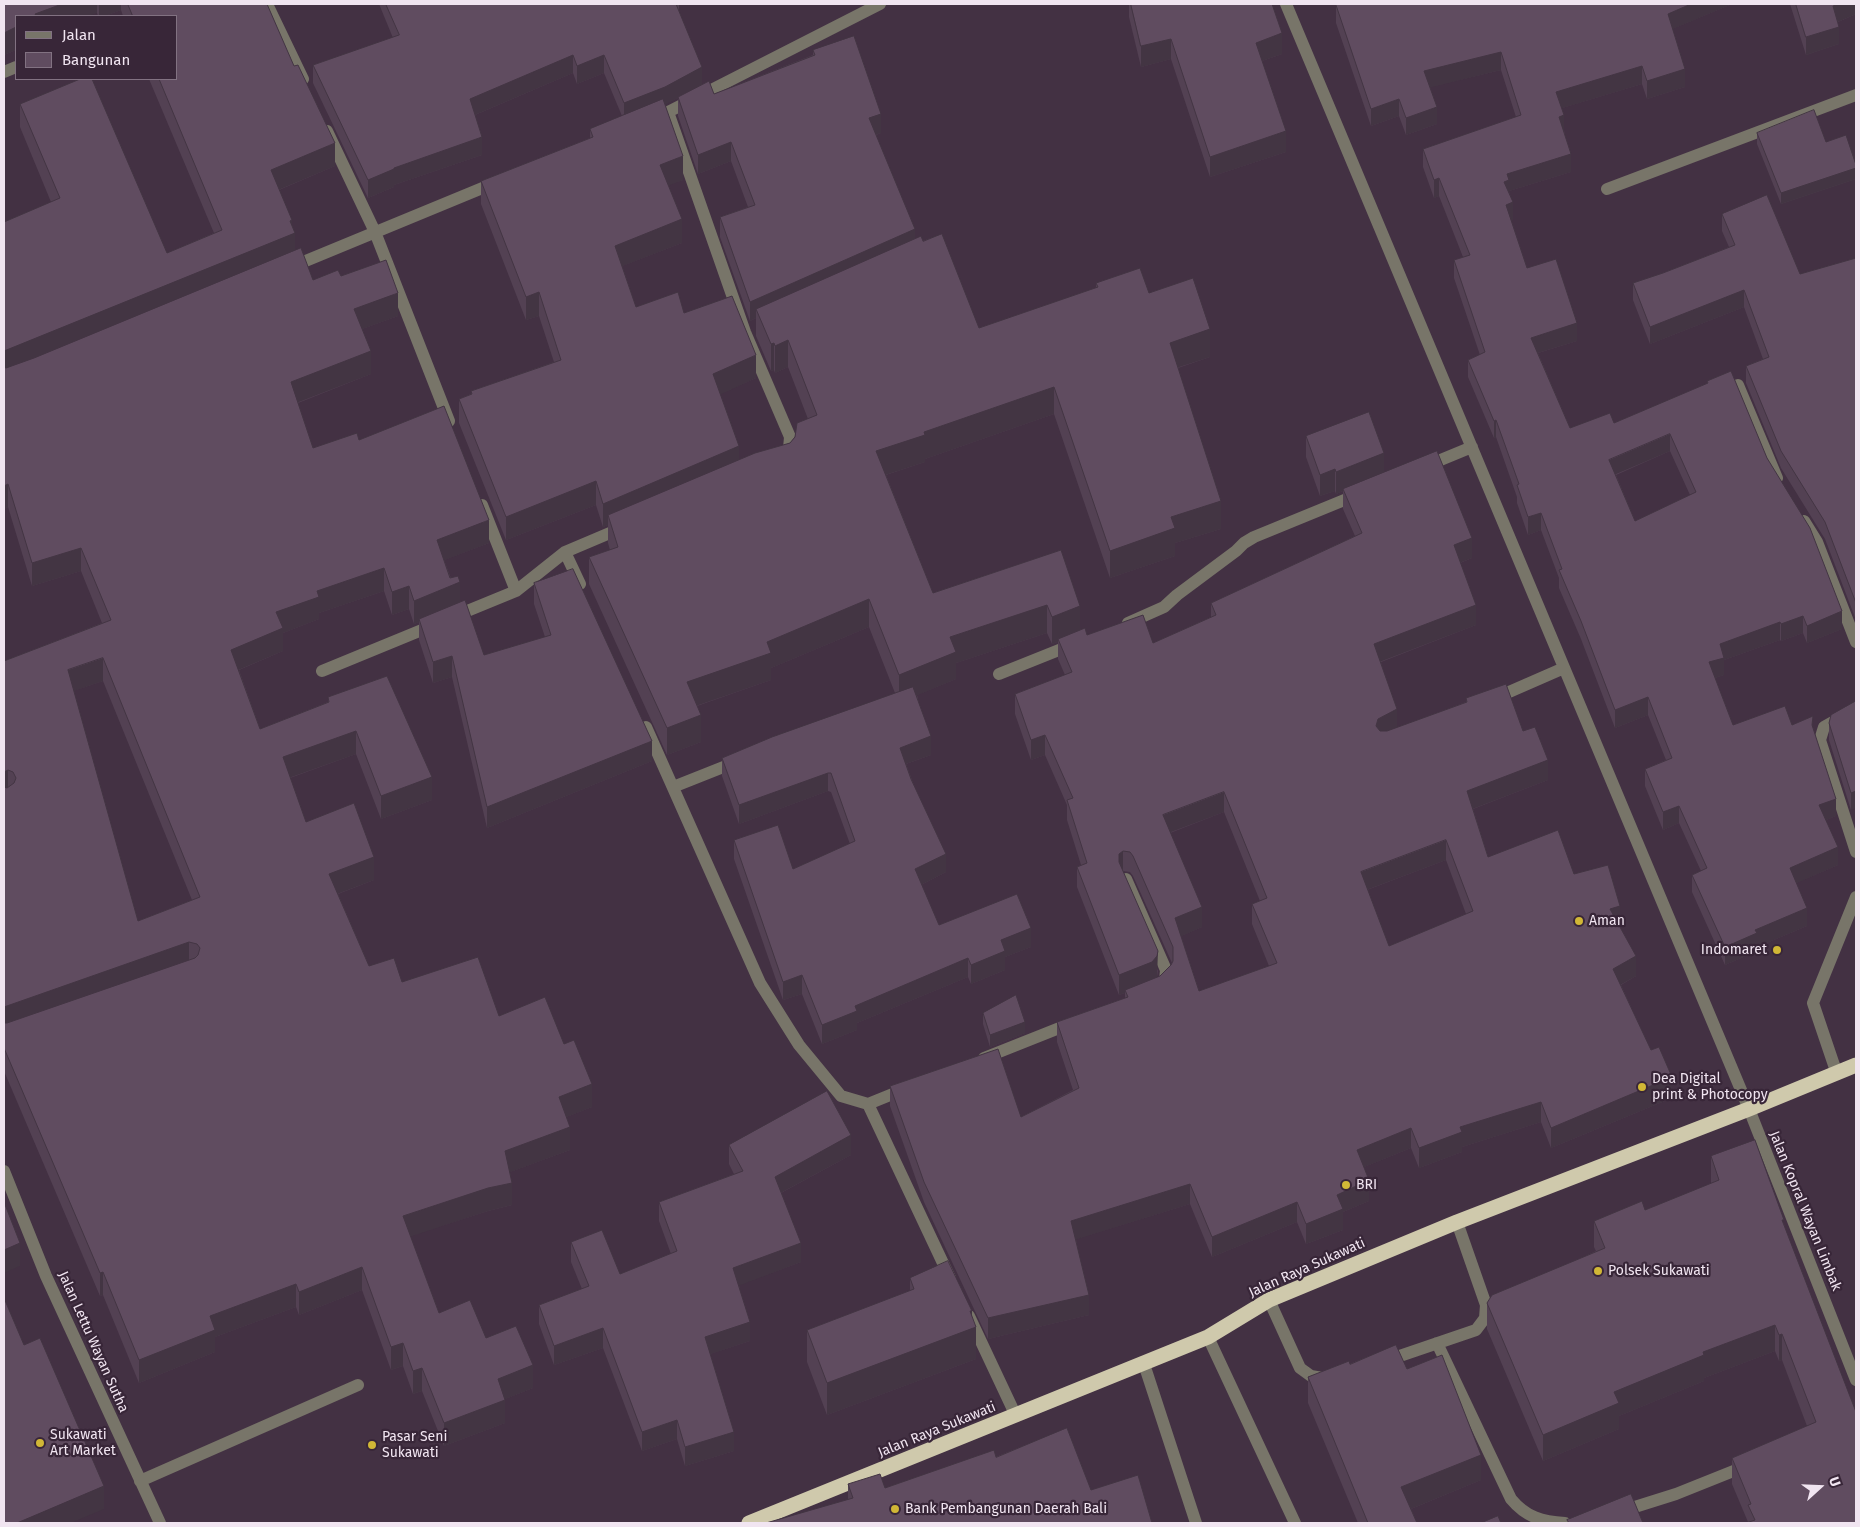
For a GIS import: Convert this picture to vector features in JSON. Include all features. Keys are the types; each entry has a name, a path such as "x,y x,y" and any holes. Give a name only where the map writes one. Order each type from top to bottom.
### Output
{"highway":[{"name":"Jalan Raya Sukawati","path":"748,1523 1208,1337 1269,1300 1457,1222 1856,1066"}],"street":[{"path":"267,4 309,92"},
{"path":"641,123 668,112 880,4"},
{"name":"Jalan Kopral Wayan Limbak","path":"1286,4 1749,1109 1856,1380"},
{"path":"1607,189 1856,95"},
{"path":"668,112 790,437 788,463 774,467"},
{"path":"321,118 375,232 455,435"},
{"path":"276,273 513,176"},
{"path":"1738,386 1774,472 1783,488"},
{"path":"1418,470 1472,447"},
{"path":"1118,627 1164,607 1254,537 1372,488"},
{"path":"476,490 516,591"},
{"path":"1798,511 1817,542 1856,642"},
{"path":"322,671 516,591 565,552 636,522"},
{"path":"565,552 586,597"},
{"path":"999,674 1090,638"},
{"path":"1485,702 1564,668"},
{"path":"1856,708 1824,727 1820,740 1856,852"},
{"path":"640,715 760,983 799,1045 841,1096 868,1104 913,1086"},
{"path":"673,787 746,758"},
{"path":"1126,879 1166,970 1165,980 1157,989 1148,992"},
{"path":"1837,1074 1813,1004 1856,897"},
{"path":"976,1061 1085,1018"},
{"path":"868,1104 1016,1416"},
{"name":"Jalan Lettu Wayan Sutha","path":"4,1171 46,1276 160,1523"},
{"path":"1373,1366 1476,1330 1485,1318 1486,1305 1457,1222"},
{"path":"1269,1300 1300,1368 1316,1378 1327,1380 1336,1378"},
{"path":"1208,1337 1295,1523"},
{"path":"1437,1343 1511,1499 1521,1510 1536,1518 1565,1523"},
{"path":"1144,1364 1196,1523"},
{"path":"140,1481 358,1386"},
{"path":"1610,1515 1676,1494 1750,1464"}],"building":[{"path":"4,4 62,4 36,15 15,15 15,28 4,33"},
{"path":"128,4 267,4 294,66 298,65 335,143 271,170 292,220 290,221 295,233 4,351 4,222 60,198 20,104 78,80 92,80 167,253 222,230 159,80 178,80 178,15 133,15"},
{"path":"386,4 676,4 702,67 665,87 624,103 604,55 577,66 573,55 470,99 482,137 394,168 368,180 313,65 399,35"},
{"path":"1131,4 1272,4 1282,33 1256,43 1286,131 1210,157 1171,39 1141,46"},
{"path":"1691,4 1668,14 1685,69 1647,81 1642,66 1556,92 1564,115 1559,117 1571,154 1507,174 1509,180 1504,182 1513,202 1506,205 1527,268 1556,259 1577,323 1531,338 1570,428 1610,413 1614,423 1708,383 1707,381 1731,371 1767,458 1810,528 1842,611 1807,626 1803,616 1781,624 1780,622 1720,644 1724,658 1709,662 1733,725 1785,706 1792,725 1813,716 1812,725 1836,799 1819,805 1838,847 1790,868 1807,908 1755,930 1757,933 1725,947 1692,875 1707,868 1679,806 1663,812 1645,769 1672,758 1648,697 1615,710 1559,570 1562,569 1541,513 1528,517 1517,485 1519,484 1496,420 1494,421 1468,360 1485,352 1454,260 1470,255 1439,178 1434,180 1423,149 1521,115 1501,52 1424,71 1437,107 1406,118 1399,99 1371,109 1336,5","holes":["1670,434 1696,492 1635,521 1609,460"]},
{"path":"1796,4 1839,4 1833,6 1839,27 1806,37"},
{"path":"854,36 881,114 869,118 915,229 750,302 720,217 755,205 731,142 698,155 678,97 709,81 714,94 815,55 813,50"},
{"path":"663,99 683,156 660,165 682,219 615,246 636,307 678,292 684,313 732,296 756,355 713,374 739,446 603,504 596,481 506,517 459,399 472,394 471,391 561,360 539,292 526,297 481,181 593,137 590,129"},
{"path":"1814,110 1826,142 1846,135 1856,168 1781,193 1757,133"},
{"path":"1767,195 1800,274 1856,258 1856,603 1825,522 1781,451 1746,366 1769,357 1744,290 1650,327 1633,283 1735,245 1722,214"},
{"path":"942,234 979,328 1098,287 1096,283 1140,268 1149,293 1193,278 1210,329 1170,343 1221,501 1171,517 1175,528 1110,551 1054,387 924,432 925,435 876,451 933,593 1061,550 1080,606 1052,617 1047,605 950,637 956,652 899,675 869,599 767,642 771,653 687,682 701,715 667,728 589,557 618,547 608,515 755,453 790,443 795,437 797,423 817,415 788,340 775,346 774,343 771,344 756,309 921,236 923,241"},
{"path":"301,248 313,280 338,270 341,276 386,260 398,293 354,309 371,351 291,382 313,448 357,433 359,440 444,406 489,520 437,540 450,578 458,576 460,582 414,601 409,586 392,592 384,568 317,591 319,597 276,612 283,628 231,650 260,729 329,702 328,697 387,676 432,777 381,796 356,731 283,757 306,822 354,803 374,857 329,874 369,966 394,958 402,982 478,957 499,1016 545,997 564,1044 574,1040 592,1084 559,1097 570,1127 505,1151 512,1183 488,1188 403,1216 439,1313 470,1300 486,1338 516,1326 533,1365 498,1379 505,1400 444,1423 422,1368 413,1371 403,1343 391,1347 362,1267 299,1292 296,1284 210,1316 215,1330 139,1360 103,1272 100,1273 4,1048 4,1023 195,958 200,948 197,944 189,942 4,1007 4,787 7,788 14,783 16,778 13,772 8,770 4,772 4,661 111,620 81,548 32,563 8,484 4,486 4,367 6,368","holes":["103,658 200,897 138,921 68,670"]},
{"path":"1369,412 1384,453 1336,472 1335,469 1320,475 1306,436"},
{"path":"1437,451 1472,538 1454,545 1476,605 1374,644 1397,709 1378,719 1376,726 1380,731 1387,731 1467,702 1466,698 1506,684 1523,731 1535,727 1548,760 1467,791 1488,857 1558,830 1574,874 1608,865 1620,906 1610,909 1636,956 1613,969 1651,1050 1659,1047 1672,1077 1551,1128 1541,1102 1460,1127 1462,1132 1419,1148 1411,1128 1357,1150 1369,1180 1337,1195 1343,1209 1306,1224 1297,1202 1212,1237 1190,1184 1071,1221 1089,1295 988,1318 924,1182 890,1086 998,1049 1021,1117 1079,1088 1057,1022 1128,997 1125,990 1160,976 1173,961 1173,947 1133,856 1130,852 1123,851 1119,854 1119,862 1158,951 1157,956 1152,962 1119,975 1077,867 1087,863 1067,800 1073,798 1045,735 1031,740 1015,694 1072,672 1058,639 1085,628 1087,635 1143,615 1153,643 1216,615 1211,603 1362,533 1343,489","holes":["1224,792 1267,898 1252,904 1277,963 1199,991 1175,918 1202,907 1163,815","1446,840 1473,911 1389,946 1361,872"]},
{"path":"573,569 652,741 487,807 452,656 433,662 419,619 465,600 484,655 551,635 534,583"},
{"path":"913,687 931,736 900,748 911,779 946,854 915,869 939,925 1017,894 1031,928 1001,940 1005,951 971,965 968,958 855,1006 857,1011 822,1025 802,975 783,982 734,840 778,825 793,869 855,841 831,773 739,805 722,758 772,737"},
{"path":"1856,701 1856,791 1851,793 1829,723 1831,715"},
{"path":"1016,995 1025,1022 990,1035 983,1013"},
{"path":"827,1091 851,1135 775,1177 801,1243 733,1268 750,1322 705,1337 734,1432 685,1447 677,1420 642,1432 603,1328 554,1346 539,1305 589,1286 571,1242 602,1230 620,1274 677,1251 659,1202 743,1171 729,1145"},
{"path":"1755,1140 1784,1220 1782,1220 1856,1412 1856,1523 1746,1523 1755,1520 1748,1505 1751,1504 1732,1458 1816,1422 1782,1334 1779,1335 1775,1325 1703,1352 1704,1355 1614,1392 1619,1403 1543,1435 1487,1303 1492,1295 1605,1248 1594,1221 1642,1201 1645,1210 1719,1180 1711,1156"},
{"path":"4,1202 20,1243 4,1250"},
{"path":"948,1261 972,1311 970,1311 976,1327 827,1383 807,1330 914,1289 910,1278"},
{"name":"Sukawati Art Market","path":"4,1298 24,1345 40,1338 104,1486 17,1523 4,1523"},
{"path":"1396,1345 1407,1369 1442,1355 1481,1455 1401,1487 1417,1523 1368,1523 1308,1377 1349,1361 1350,1364"},
{"path":"1067,1428 1091,1490 1138,1475 1152,1523 766,1523 853,1498 848,1484 880,1474 885,1488 994,1450 996,1457"},
{"path":"1631,1494 1643,1523 1569,1523 1567,1520"},
{"path":"1498,1516 1501,1523 1481,1523"}],"place":[{"name":"Aman","path":"1579,921"},
{"name":"Indomaret","path":"1777,950"},
{"name":"Dea Digital print & Photocopy","path":"1642,1087"},
{"name":"BRI","path":"1346,1185"},
{"name":"Polsek Sukawati","path":"1598,1271"},
{"name":"Sukawati Art Market","path":"40,1443"},
{"name":"Pasar Seni Sukawati","path":"372,1445"},
{"name":"Bank Pembangunan Daerah Bali","path":"895,1509"}]}
